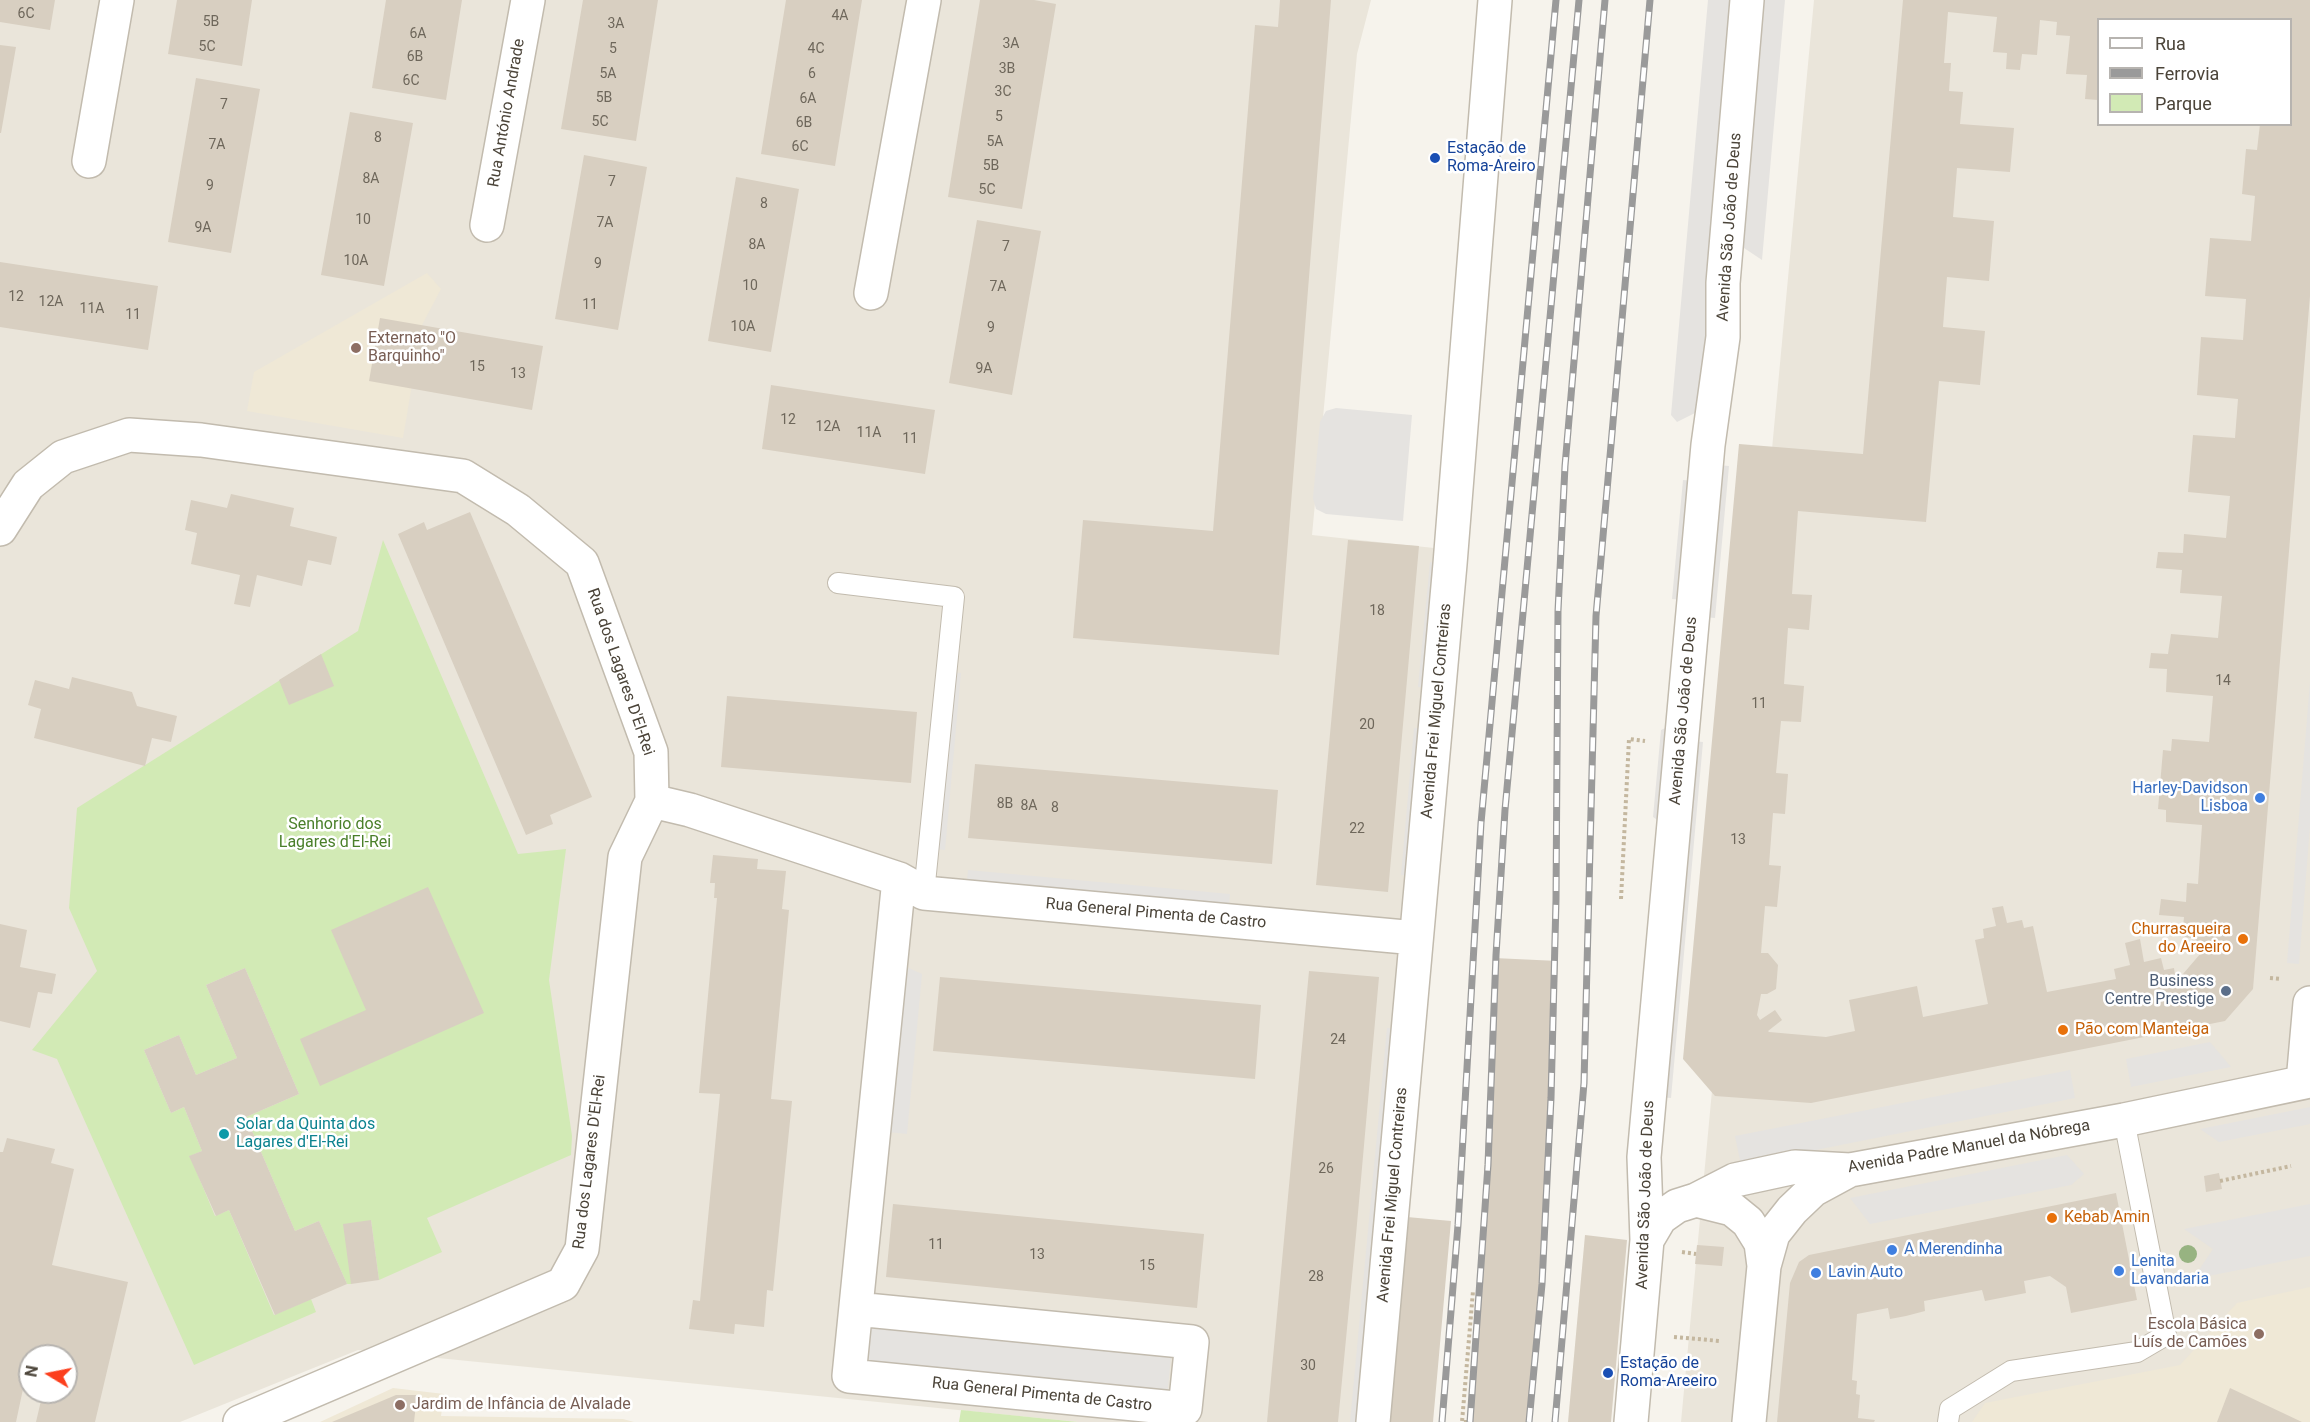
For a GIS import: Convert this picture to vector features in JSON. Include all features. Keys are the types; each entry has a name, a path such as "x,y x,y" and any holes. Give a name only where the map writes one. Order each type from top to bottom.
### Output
{"street":[{"path":"89,161 117,0"},
{"name":"Rua António Andrade","path":"488,225 528,0"},
{"path":"871,293 924,0"},
{"name":"Avenida Frei Miguel Contreiras","path":"1373,1422 1458,471 1495,0"},
{"name":"Avenida São João de Deus","path":"1630,1422 1647,1240 1644,1157 1708,445 1723,337 1723,283 1747,0"},
{"name":"Rua dos Lagares D'El-Rei","path":"0,529 28,485 63,457 129,435 201,441 463,476 518,510 582,563 651,752 652,801 625,857 582,1250 563,1284 240,1422"},
{"name":"Rua General Pimenta de Castro","path":"652,801 690,810 911,886 1416,938"},
{"name":"Rua General Pimenta de Castro","path":"856,1309 1192,1342 1185,1409 849,1376 856,1309 911,886"},
{"path":"2307,1081 2310,1003"},
{"name":"Avenida Padre Manuel da Nóbrega","path":"1647,1240 1660,1218 1677,1206 1696,1200 1735,1180 1795,1167 1850,1170 2124,1120 2307,1081"},
{"path":"1749,1422 1764,1266 1773,1234 1792,1210 1813,1190 1850,1170"},
{"path":"1696,1200 1732,1209 1748,1222 1761,1243 1764,1266"}],"lane":[{"path":"838,583 954,597 911,886"},
{"path":"1948,1422 1950,1409 2011,1371 2137,1352 2166,1335 2124,1120"}],"path":[{"path":"2220,1181 2291,1166"},
{"path":"1682,1244 1681,1252 1696,1254"},
{"path":"1467,1422 1462,1422 1473,1291"},
{"path":"1686,1338 1726,1342"}],"shaded area":[{"path":"0,0 1371,0 1357,54 1312,535 1434,548 1358,1422 1078,1422 358,1350 180,1422 0,1422"},
{"path":"1708,0 1737,0 1701,410 1677,422 1671,415"},
{"path":"1759,0 1785,0 1762,260 1738,244"},
{"path":"1814,0 2310,0 2310,1422 1681,1422"},
{"name":"Externato \"O Barquinho\"","path":"427,273 441,289 422,325 403,438 247,411 254,372"},
{"path":"1336,408 1412,415 1403,521 1326,514 1316,509 1313,498 1320,422 1326,411"},
{"path":"1717,465 1729,466 1715,618 1703,617"},
{"path":"1683,480 1695,481 1684,600 1672,599"},
{"path":"1430,562 1442,563 1430,688 1418,687"},
{"path":"949,672 961,673 945,850 933,849"},
{"path":"2310,682 2310,826 2299,964 2287,963"},
{"path":"1674,724 1665,825 1653,817 1661,730"},
{"path":"1414,728 1426,729 1412,876 1401,875"},
{"path":"1692,741 1703,742 1671,1098 1659,1097"},
{"path":"968,870 1230,894 1229,906 967,881"},
{"path":"895,962 922,974 907,1134 879,1131"},
{"path":"1387,1028 1398,1029 1362,1422 1350,1422"},
{"path":"2210,1042 2231,1067 2131,1087 2126,1059"},
{"path":"2070,1070 2075,1098 1741,1165 1735,1136"},
{"path":"2310,1107 2310,1124 2219,1142 2200,1129"},
{"path":"2067,1155 2084,1174 2071,1185 1870,1224 1850,1198"},
{"path":"2310,1204 2310,1256 2193,1279 2213,1249 2184,1229"},
{"name":"Escola Básica Luís de Camões","path":"2310,1287 2310,1422 1972,1422 1985,1403 2180,1365 2237,1303"},
{"path":"872,1323 1171,1357 1167,1397 868,1363"},
{"name":"Jardim de Infância de Alvalade","path":"393,1388 444,1394 441,1416 623,1419 634,1422 320,1422"}],"green space":[{"name":"Senhorio dos Lagares d'El-Rei","path":"383,540 518,854 566,849 549,980 572,1136 571,1155 427,1218 442,1252 379,1280 371,1220 351,1284 347,1284 319,1221 295,1231 246,1117 299,1094 245,968 206,985 237,1058 196,1075 179,1035 144,1050 171,1113 184,1107 202,1151 190,1156 215,1216 229,1210 274,1315 311,1299 316,1312 194,1365 57,1059 32,1050 97,971 69,908 77,808 358,631"},
{"path":"961,1410 1078,1422 959,1422"}],"building":[{"path":"0,0 55,0 50,30 0,22"},
{"path":"177,0 252,0 242,66 168,54"},
{"path":"386,0 462,0 446,100 372,88"},
{"path":"583,0 658,0 636,141 561,129"},
{"path":"786,0 862,0 835,166 761,154"},
{"path":"980,0 1034,0 1056,4 1022,209 948,197"},
{"path":"1280,0 1331,0 1279,655 1073,638 1083,520 1213,531 1255,25 1278,27"},
{"path":"1903,0 2310,0 2310,296 2253,989 2225,1021 1811,1103 1715,1096 1683,1059 1739,444 1863,454","holes":["1948,12 1997,17 1993,52 2007,53 2006,69 2020,70 2022,54 2037,55 2040,20 2057,22 2056,35 2070,36 2066,74 2087,75 2085,99 2097,100 2097,18 2292,18 2292,126 2260,126 2257,150 2246,149 2242,194 2255,196 2251,241 2210,238 2205,296 2246,299 2243,340 2201,337 2197,395 2238,399 2235,438 2193,435 2188,492 2230,496 2226,538 2184,534 2183,553 2158,552 2156,568 2182,570 2180,593 2222,596 2218,638 2171,634 2168,654 2151,653 2149,668 2167,669 2166,692 2213,696 2209,742 2172,739 2171,751 2163,750 2158,809 2166,810 2166,822 2202,825 2198,884 2187,883 2186,902 2161,899 2159,915 2184,917 2182,937 2192,938 2192,946 2202,948 2201,953 2183,974 2175,975 2174,968 2164,970 2161,958 2144,962 2140,939 2125,943 2130,965 2114,969 2116,979 2047,992 2033,926 2024,928 2022,920 2007,923 2003,906 1992,908 1996,926 1983,929 1984,938 1975,940 1988,1004 1923,1017 1917,986 1849,1000 1855,1031 1826,1037 1769,1032 1782,1020 1775,1010 1760,1020 1757,1015 1761,994 1767,994 1776,989 1778,965 1768,953 1761,953 1765,906 1777,907 1781,866 1769,865 1773,813 1785,814 1788,774 1776,773 1781,721 1801,722 1804,686 1784,684 1788,628 1809,630 1812,595 1792,594 1798,511 1926,522 1939,381 1980,385 1985,331 1943,327 1947,277 1989,281 1994,221 1953,217 1957,168 2010,172 2014,128 1960,124 1963,92 1949,91 1951,63 1944,63"]},
{"path":"0,45 16,47 1,133 0,133"},
{"path":"196,78 260,89 231,253 168,242"},
{"path":"350,112 413,123 384,286 321,275"},
{"path":"584,155 647,167 618,330 555,319"},
{"path":"736,177 799,189 771,352 708,341"},
{"path":"977,220 1041,231 1012,395 949,383"},
{"path":"0,262 158,286 148,350 0,327"},
{"path":"380,318 543,346 532,410 369,381"},
{"path":"771,385 935,410 925,474 762,449"},
{"path":"231,494 294,508 290,526 337,537 331,565 308,560 302,586 257,575 250,607 234,604 240,575 191,564 197,533 185,530 191,500 227,508"},
{"path":"470,512 592,797 550,815 553,824 526,835 398,534 424,522 427,530"},
{"path":"1348,540 1419,546 1388,892 1316,885"},
{"path":"321,654 334,686 289,705 279,680"},
{"path":"72,677 132,692 137,706 177,716 171,742 152,738 145,766 34,738 41,709 28,705 35,680 69,689"},
{"path":"727,696 917,712 911,783 721,767"},
{"path":"975,764 1278,790 1272,864 968,838"},
{"path":"713,855 758,859 757,869 786,871 782,909 789,910 771,1099 792,1101 773,1291 767,1290 764,1327 735,1324 734,1334 689,1329 693,1300 700,1301 720,1094 699,1093 717,898 714,898 715,883 710,883"},
{"name":"Solar da Quinta dos Lagares d'El-Rei","path":"428,887 484,1013 320,1086 300,1039 366,1010 331,930"},
{"path":"0,924 27,930 20,967 56,974 52,994 38,992 30,1028 0,1021"},
{"path":"1494,958 1558,961 1542,1298 1531,1422 1467,1422 1479,1291"},
{"name":"Solar da Quinta dos Lagares d'El-Rei","path":"245,968 299,1094 246,1117 295,1231 319,1221 347,1284 275,1315 229,1210 216,1216 189,1156 202,1151 184,1107 171,1113 144,1050 179,1035 196,1075 237,1058 206,985"},
{"path":"1309,971 1379,977 1356,1235 1338,1422 1267,1422"},
{"path":"940,977 1261,1005 1255,1079 933,1051"},
{"path":"7,1138 55,1149 51,1163 74,1169 52,1265 128,1282 95,1422 36,1422 40,1404 78,1404 78,1344 18,1344 18,1404 20,1404 16,1422 0,1422 0,1152 3,1152"},
{"path":"2219,1173 2222,1189 2206,1192 2204,1176"},
{"path":"2116,1193 2137,1300 2071,1313 2066,1287 2050,1276 2024,1281 2026,1293 1985,1301 1982,1290 1924,1301 1925,1311 1890,1319 1888,1308 1857,1314 1852,1380 1857,1381 1856,1394 1860,1395 1858,1418 1875,1420 1874,1422 1777,1422 1790,1283 1799,1262 1809,1255"},
{"path":"893,1204 1204,1234 1197,1308 886,1277"},
{"path":"1407,1217 1451,1221 1433,1422 1388,1422"},
{"path":"371,1220 379,1280 351,1284 343,1224"},
{"path":"1585,1235 1627,1240 1611,1422 1568,1422"},
{"path":"1697,1245 1724,1247 1722,1266 1695,1264"},
{"path":"2230,1388 2302,1422 2217,1422"},
{"path":"396,1395 417,1395 414,1422 332,1422"}],"railway":[{"path":"1442,1422 1458,1225 1481,823 1556,0"},
{"path":"1470,1422 1488,1165 1496,955 1505,810 1579,0"},
{"path":"1529,1422 1542,1284 1551,1098 1556,900 1558,611 1565,466 1605,0"},
{"path":"1555,1422 1584,1083 1596,616 1650,0"}],"place":[{"name":"Estação de Roma-Areiro","path":"1435,158"},
{"name":"Externato \"O Barquinho\"","path":"356,348"},
{"name":"Harley-Davidson Lisboa","path":"2260,798"},
{"name":"Churrasqueira do Areeiro","path":"2243,939"},
{"name":"Business Centre Prestige","path":"2226,991"},
{"name":"Pão com Manteiga","path":"2063,1030"},
{"name":"Solar da Quinta dos Lagares d'El-Rei","path":"224,1134"},
{"name":"Kebab Amin","path":"2052,1218"},
{"name":"A Merendinha","path":"1892,1250"},
{"name":"Lenita Lavandaria","path":"2119,1271"},
{"name":"Lavin Auto","path":"1816,1273"},
{"name":"Escola Básica Luís de Camões","path":"2259,1334"},
{"name":"Estação de Roma-Areeiro","path":"1608,1373"},
{"name":"Jardim de Infância de Alvalade","path":"400,1405"}]}
